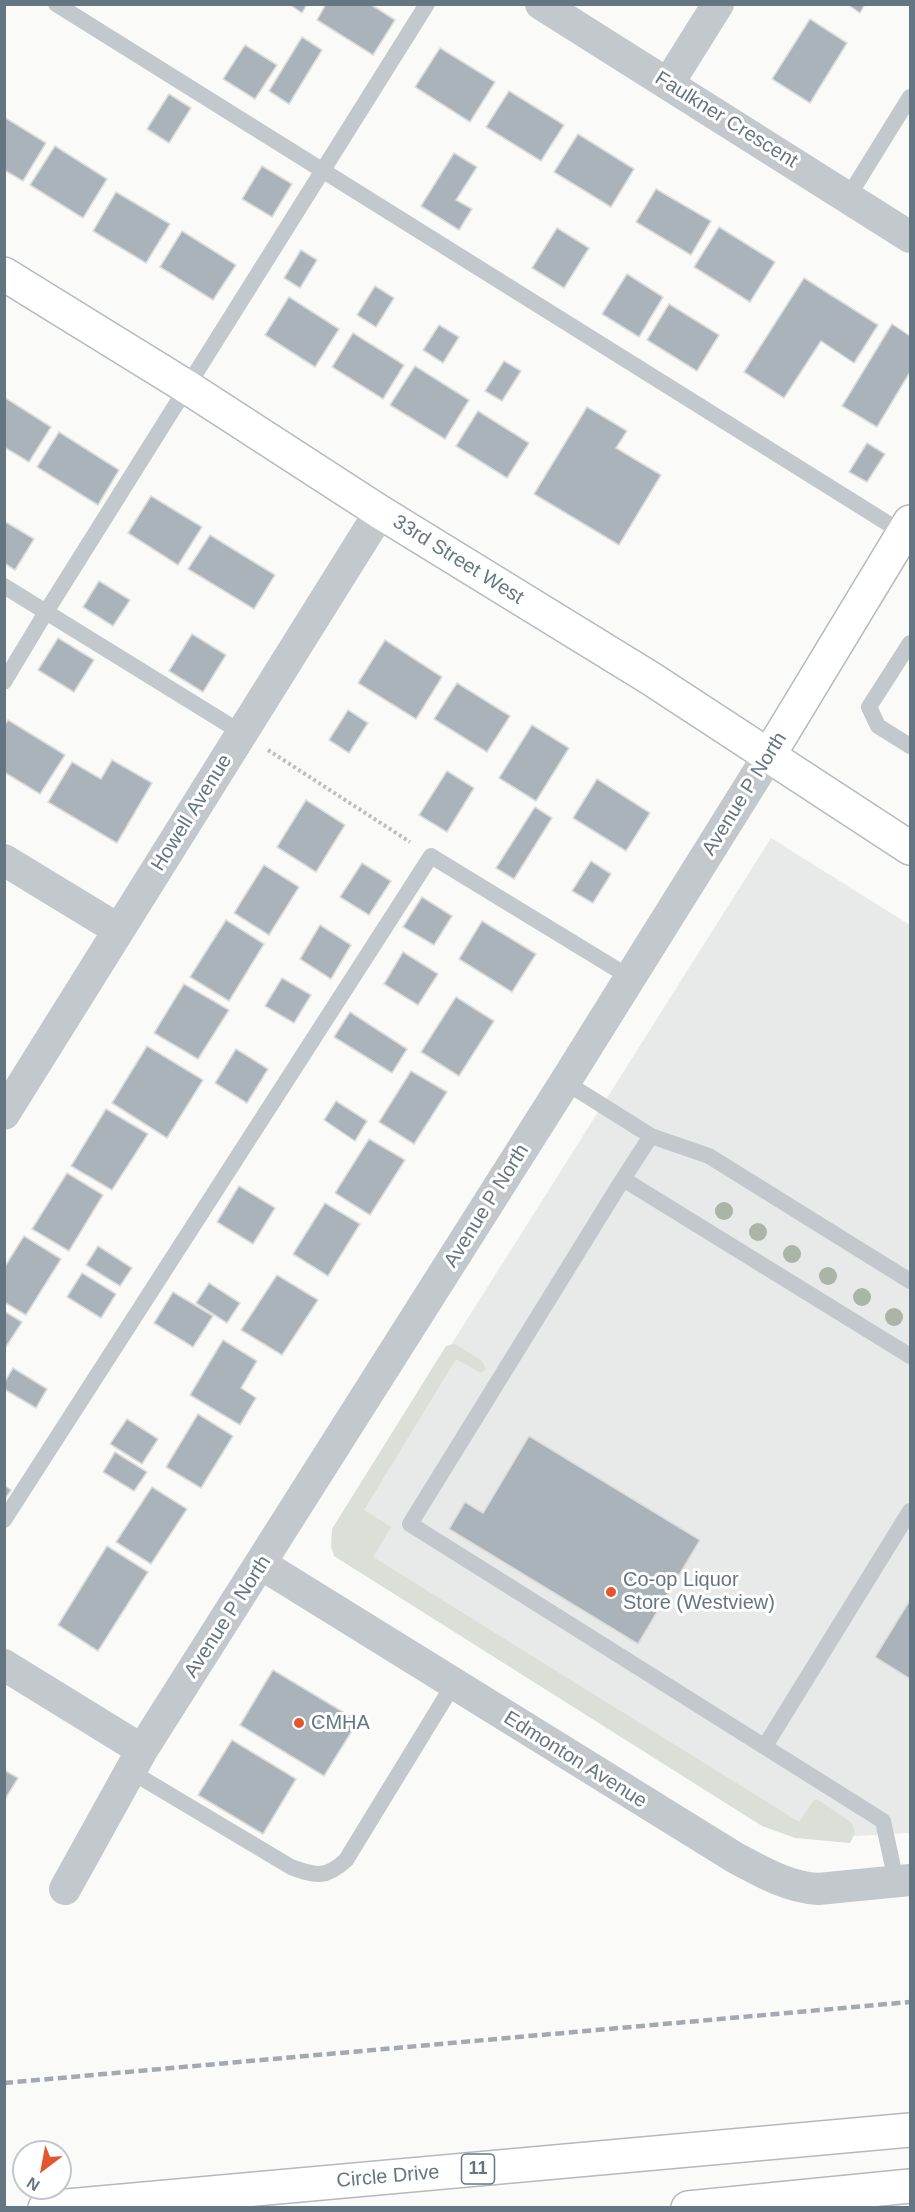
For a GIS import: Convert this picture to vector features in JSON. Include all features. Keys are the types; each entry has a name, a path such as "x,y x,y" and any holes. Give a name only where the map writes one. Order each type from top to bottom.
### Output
{"main road":[{"name":"33rd Street West","path":"4,274 187,387 380,512 650,678 909,843"},
{"name":"Avenue P North","path":"769,755 908,531"},
{"name":"Circle Drive","path":"45,2208 910,2130"},
{"path":"688,2208 910,2186"}],"street":[{"name":"Faulkner Crescent","path":"541,4 910,237"},
{"path":"668,84 718,4"},
{"name":"Howell Avenue","path":"4,1114 380,512"},
{"name":"Avenue P North","path":"65,1889 136,1761 566,1082 769,755"},
{"path":"4,860 119,930"},
{"name":"Edmonton Avenue","path":"261,1564 453,1685 734,1857 766,1874 804,1888 818,1889 903,1880"},
{"path":"4,1665 136,1761"}],"lane":[{"path":"56,4 321,171 908,531"},
{"path":"4,682 427,4"},
{"path":"848,197 910,97"},
{"path":"4,586 242,733"},
{"path":"910,643 869,707 878,726 910,746"},
{"path":"4,1520 431,856 631,978"},
{"path":"566,1082 651,1136 709,1156 910,1279"},
{"path":"651,1136 410,1524 883,1821 903,1880"},
{"path":"623,1179 910,1356"},
{"path":"765,1746 910,1511"},
{"path":"136,1761 291,1867 312,1875 325,1874 336,1869 345,1860 453,1685"}],"path":[{"path":"272,753 431,856"}],"shaded area":[{"path":"771,838 910,925 910,1833 805,1839 342,1558 336,1527"},
{"path":"455,1344 482,1361 486,1369 481,1373 456,1359 364,1510 391,1527 373,1557 799,1822 817,1799 852,1823 855,1833 850,1843 795,1838 762,1826 334,1556 331,1546 332,1529 446,1346"}],"building":[{"path":"289,4 307,4 302,13"},
{"path":"326,4 370,4 395,20 373,55 317,20"},
{"path":"847,4 865,4 860,13"},
{"path":"810,19 847,43 810,103 772,79"},
{"path":"302,37 322,50 289,104 269,91"},
{"path":"245,45 277,65 255,99 223,79"},
{"path":"440,48 495,82 470,122 415,87"},
{"path":"509,91 564,125 541,161 486,127"},
{"path":"169,94 191,108 169,143 147,129"},
{"path":"4,117 46,143 23,181 4,170"},
{"path":"578,134 634,169 611,207 554,172"},
{"path":"55,146 107,179 83,218 30,185"},
{"path":"454,153 477,167 456,200 472,209 459,230 421,206"},
{"path":"262,166 292,184 272,217 242,199"},
{"path":"656,189 711,221 691,255 636,222"},
{"path":"116,192 170,224 146,263 93,231"},
{"path":"719,227 775,262 750,302 694,267"},
{"path":"557,228 589,248 564,288 532,268"},
{"path":"182,231 236,265 213,300 160,267"},
{"path":"301,250 317,260 300,288 284,278"},
{"path":"627,274 663,297 639,337 602,314"},
{"path":"804,278 878,325 854,363 821,341 784,398 744,372"},
{"path":"375,286 394,298 376,327 357,315"},
{"path":"289,297 339,329 315,367 265,335"},
{"path":"669,304 719,335 697,371 647,340"},
{"path":"892,324 910,336 910,372 877,427 842,406"},
{"path":"439,325 459,337 443,363 423,350"},
{"path":"353,333 404,365 383,399 332,367"},
{"path":"504,361 521,371 502,401 485,391"},
{"path":"415,366 469,400 445,439 390,405"},
{"path":"4,397 51,427 29,462 4,447"},
{"path":"587,407 627,431 616,448 661,475 619,545 534,494"},
{"path":"478,411 529,443 507,478 456,446"},
{"path":"59,432 119,470 98,505 37,467"},
{"path":"867,443 885,454 867,482 849,472"},
{"path":"151,496 202,527 178,565 128,533"},
{"path":"4,521 34,539 15,570 4,563"},
{"path":"210,535 275,575 254,609 188,569"},
{"path":"99,581 130,600 113,626 83,607"},
{"path":"192,634 226,655 203,692 169,671"},
{"path":"58,638 94,660 74,692 38,670"},
{"path":"385,640 442,677 416,719 358,683"},
{"path":"457,683 510,716 487,752 434,719"},
{"path":"348,710 368,723 349,753 329,740"},
{"path":"8,720 65,755 40,794 4,772 4,726"},
{"path":"532,725 569,748 536,801 499,778"},
{"path":"112,760 152,783 117,843 48,802 72,762 101,779"},
{"path":"447,771 474,788 447,832 419,815"},
{"path":"597,779 650,813 626,851 573,818"},
{"path":"306,800 345,825 316,872 277,847"},
{"path":"535,807 552,818 514,879 496,868"},
{"path":"591,861 611,874 593,903 572,891"},
{"path":"362,863 391,881 369,915 340,897"},
{"path":"264,865 299,887 269,935 234,913"},
{"path":"422,897 452,916 434,945 403,927"},
{"path":"226,920 264,944 229,1001 190,977"},
{"path":"482,921 536,954 512,992 459,959"},
{"path":"320,925 351,945 331,979 300,959"},
{"path":"403,952 438,974 418,1005 384,984"},
{"path":"282,978 311,995 294,1023 265,1006"},
{"path":"184,984 229,1010 198,1059 154,1033"},
{"path":"456,997 494,1021 459,1076 421,1052"},
{"path":"350,1012 407,1049 392,1073 334,1037"},
{"path":"147,1046 203,1080 167,1138 112,1103"},
{"path":"236,1049 268,1069 247,1103 215,1083"},
{"path":"411,1071 447,1092 414,1144 379,1122"},
{"path":"336,1101 367,1121 355,1141 324,1120"},
{"path":"106,1109 148,1134 112,1190 71,1166"},
{"path":"369,1139 405,1160 370,1215 335,1193"},
{"path":"67,1173 103,1195 69,1251 32,1229"},
{"path":"239,1186 275,1208 253,1244 217,1222"},
{"path":"325,1203 360,1224 328,1276 293,1254"},
{"path":"24,1236 61,1259 26,1315 4,1302 4,1268"},
{"path":"98,1246 132,1268 120,1286 86,1265"},
{"path":"82,1273 116,1294 101,1318 67,1297"},
{"path":"277,1275 318,1300 282,1355 241,1330"},
{"path":"209,1283 240,1303 227,1323 196,1303"},
{"path":"173,1292 213,1316 193,1347 154,1323"},
{"path":"4,1311 22,1322 4,1350"},
{"path":"223,1340 257,1361 241,1388 256,1398 240,1425 190,1395"},
{"path":"13,1368 47,1389 36,1408 4,1389 4,1383"},
{"path":"198,1414 233,1436 201,1488 166,1467"},
{"path":"127,1419 158,1439 142,1464 110,1444"},
{"name":"Co-op Liquor Store (Westview)","path":"529,1436 700,1540 638,1644 449,1529 465,1502 483,1513"},
{"path":"115,1452 147,1472 134,1491 103,1472"},
{"path":"4,1485 11,1490 4,1500"},
{"path":"152,1487 187,1509 151,1564 116,1542"},
{"path":"107,1546 148,1572 98,1651 58,1625"},
{"path":"910,1600 910,1679 875,1657"},
{"name":"CMHA","path":"273,1670 358,1721 324,1776 240,1725"},
{"path":"232,1740 296,1779 263,1834 198,1795"},
{"path":"4,1770 18,1778 4,1801"}],"railway":[{"path":"4,2083 910,2002"}],"place":[{"name":"Co-op Liquor Store (Westview)","path":"611,1592"},
{"name":"CMHA","path":"299,1723"}]}
